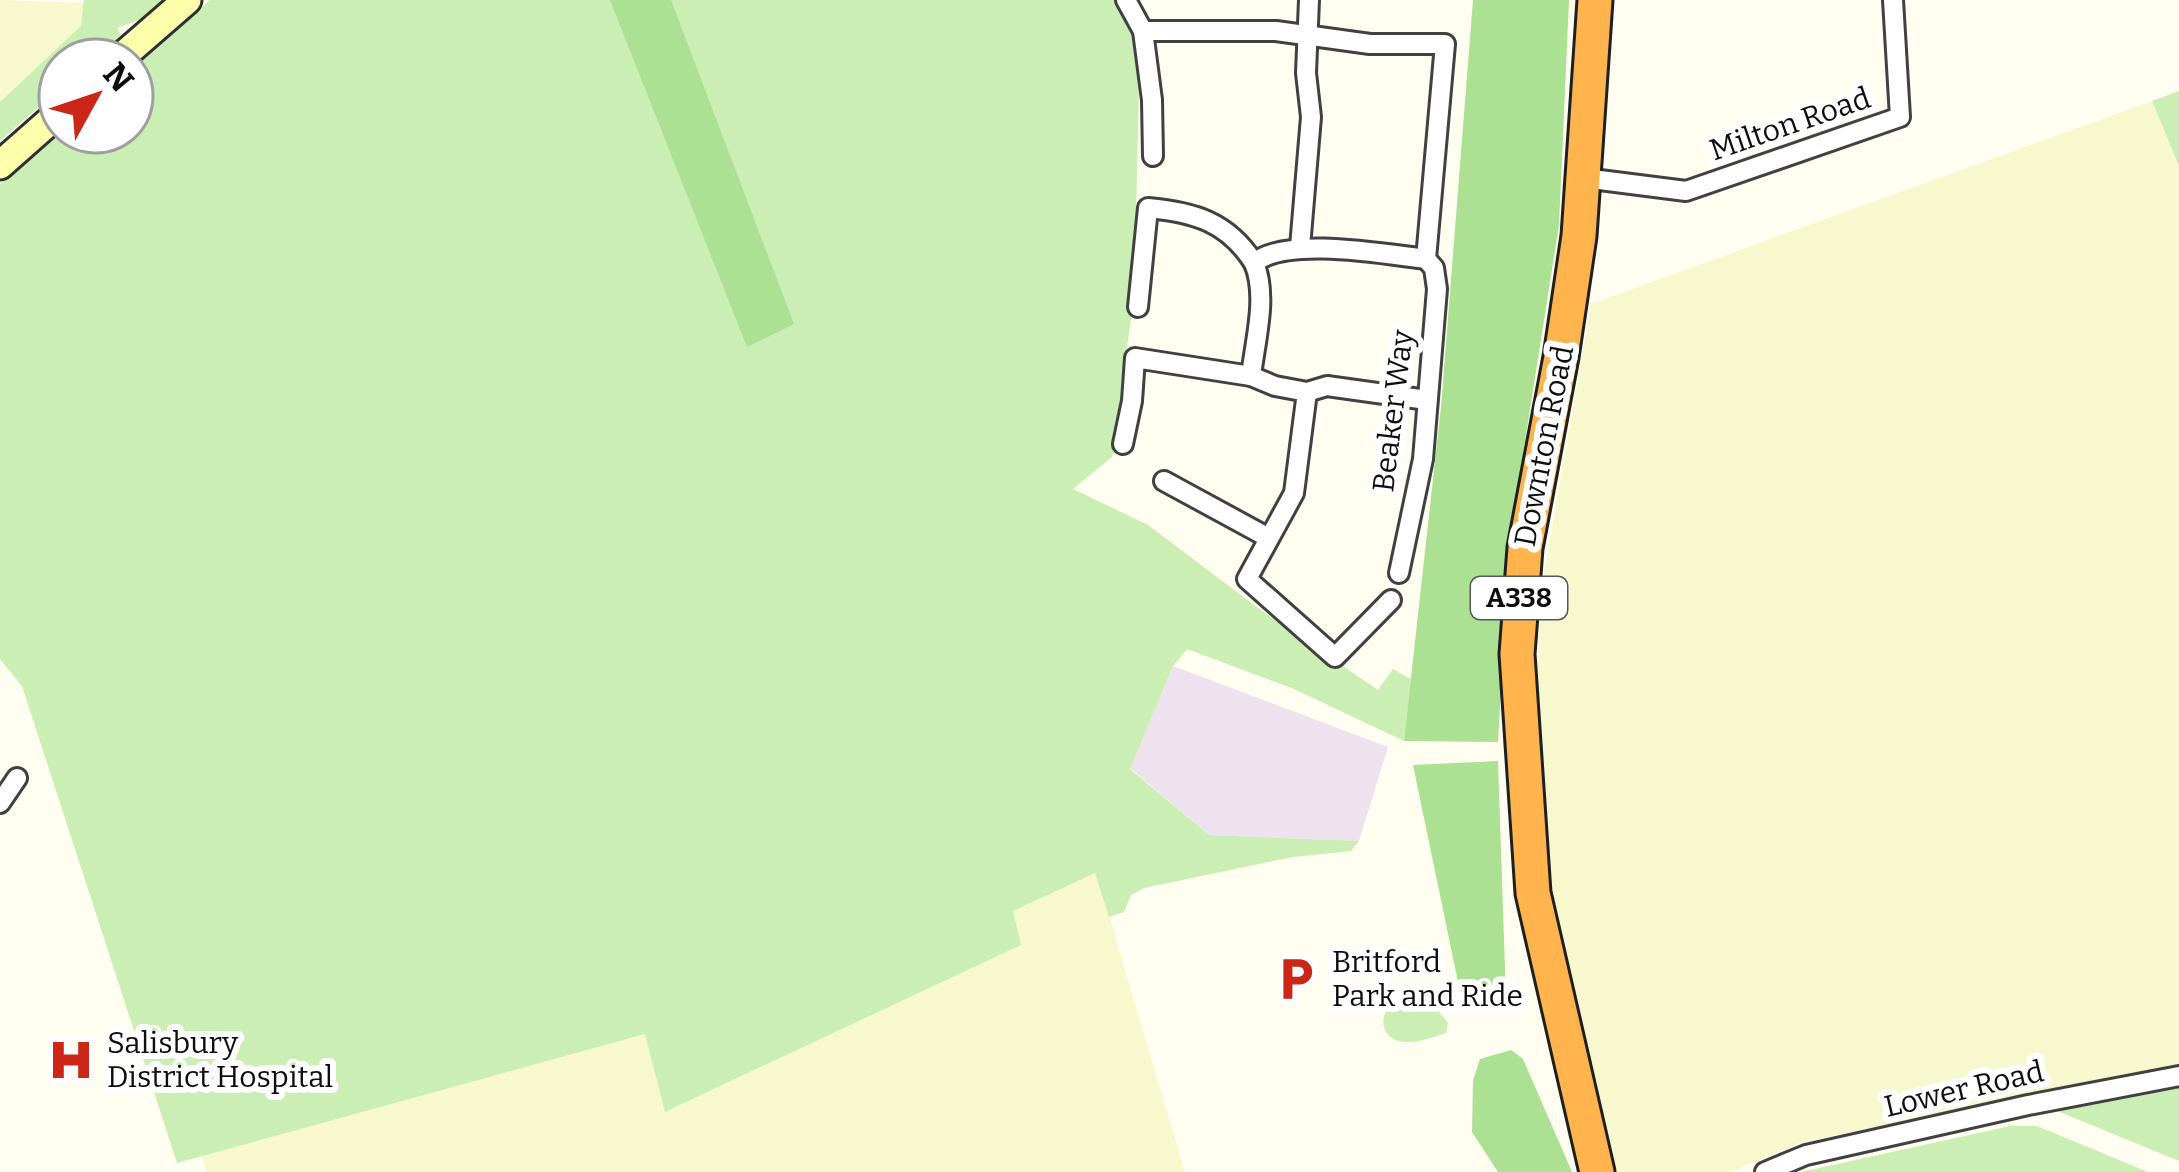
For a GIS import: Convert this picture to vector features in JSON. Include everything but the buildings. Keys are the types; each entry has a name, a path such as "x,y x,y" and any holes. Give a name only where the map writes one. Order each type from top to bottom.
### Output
{"highway":[{"name":"Downton Road","path":"1593,1172 1533,893 1519,719 1520,584 1570,308 1595,0"}],"street":[{"path":"146,36 187,0"},
{"path":"1126,0 1143,31 1151,85 1153,156"},
{"path":"1300,248 1311,117 1306,73 1309,0"},
{"name":"Milton Road","path":"1584,178 1686,191 1900,117 1893,0"},
{"path":"1143,31 1307,35"},
{"name":"Beaker Way","path":"1307,35 1388,46 1445,44 1426,259 1434,268 1437,289 1424,459 1399,573"},
{"path":"0,165 36,133"},
{"path":"1138,307 1150,206 1212,221 1236,239 1254,263 1260,294 1251,376"},
{"path":"1254,263 1265,253 1300,248 1426,259"},
{"path":"1123,444 1132,401 1135,336"},
{"path":"1135,358 1251,376 1307,392 1327,386 1427,400"},
{"path":"1307,392 1294,493 1247,579 1335,657 1391,600"},
{"path":"1164,482 1269,538"},
{"path":"0,803 17,778"},
{"name":"Lower Road","path":"1765,1172 1806,1155 2179,1076"}],"shaded area":[{"path":"1173,666 1388,747 1359,841 1209,835 1130,768"}],"green space":[{"path":"0,0 85,3 82,26 71,36 36,36 36,69 0,102"},
{"path":"84,0 163,0 142,19 117,28 120,36 70,36 81,26"},
{"path":"210,0 1114,0 1132,23 1139,85 1128,396 1112,457 1073,489 1148,525 1378,690 1393,669 1411,679 1404,741 1294,689 1187,649 1173,666 1130,769 1209,835 1359,841 1351,851 1293,857 1144,888 1131,895 1124,912 1109,917 1095,873 1013,911 1021,945 665,1112 645,1034 177,1163 22,686 0,659 0,184 36,153 156,156 156,48"},
{"path":"610,0 671,0 794,324 747,347"},
{"path":"1473,0 1569,0 1559,225 1509,543 1498,742 1404,741 1441,407"},
{"path":"36,68 36,109 0,141 0,102"},
{"path":"2179,91 2179,166 2152,101"},
{"path":"2152,101 2179,166 2179,1065 1802,1142 1730,1172 1615,1172 1598,1127 1565,983 1534,756 1541,591 1591,304"},
{"path":"1498,761 1506,999 1475,1011 1462,1001 1413,765"},
{"path":"1096,872 1185,1172 206,1172 201,1154 646,1034 666,1112 1021,945 1012,911"},
{"path":"1409,995 1436,1009 1448,1023 1446,1033 1410,1042 1388,1034 1383,1020 1386,1012"},
{"path":"1511,1050 1523,1059 1572,1172 1498,1172 1472,1132 1473,1081 1480,1059"},
{"path":"2179,1086 2179,1161 2050,1108"},
{"path":"2010,1126 2037,1126 2148,1172 1801,1172"}],"place":[{"name":"Britford Park and Ride","path":"1296,979"},
{"name":"Salisbury District Hospital","path":"71,1060"}]}
